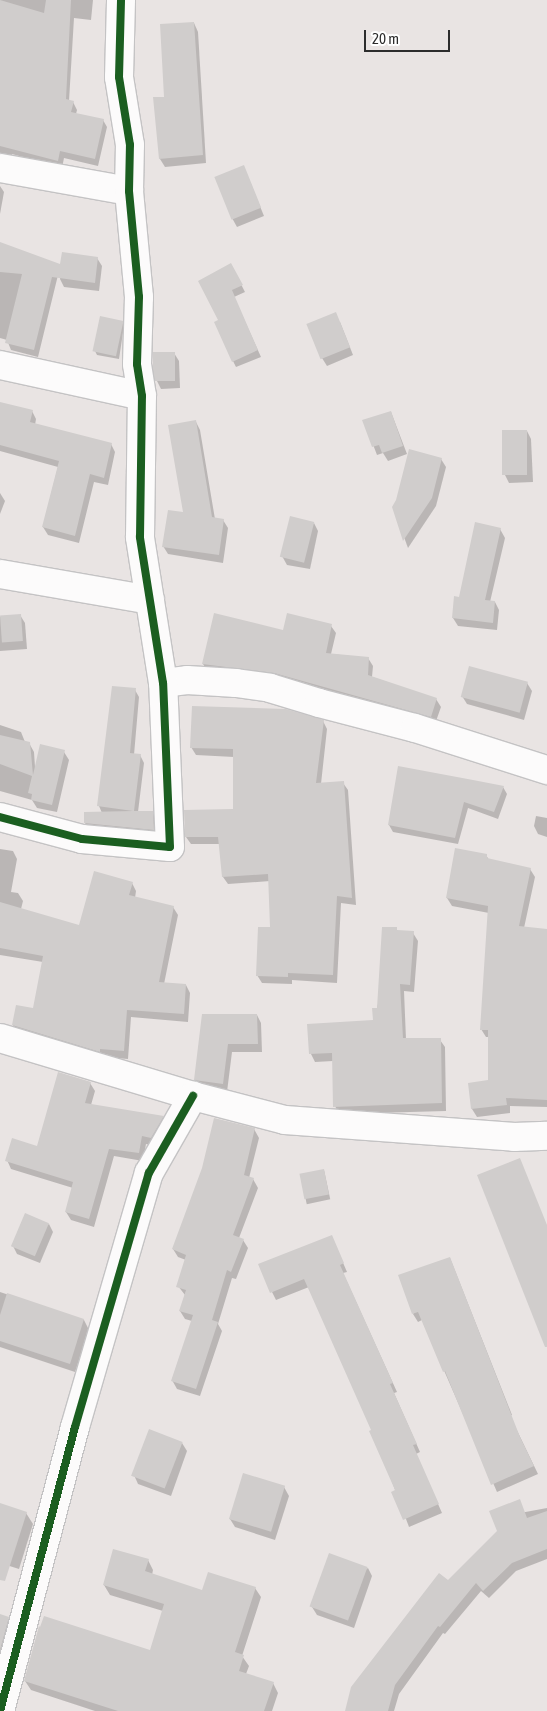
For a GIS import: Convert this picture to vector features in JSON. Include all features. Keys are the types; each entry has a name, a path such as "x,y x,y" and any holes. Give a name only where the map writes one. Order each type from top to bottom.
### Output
{"street":[{"path":"0,817 82,839 170,847 163,684 140,537 142,396 137,364 139,297 129,191 130,145 119,77 122,0"},
{"path":"0,168 129,191"},
{"path":"0,365 142,396"},
{"path":"0,574 150,600"},
{"path":"163,684 187,680 236,683 270,688 415,728 547,770"},
{"path":"0,1038 193,1096 285,1120 514,1137 547,1136"},
{"path":"0,1711 75,1428 150,1173 193,1096"}],"building":[{"path":"0,0 44,13 46,0 71,0 66,99 74,101 71,112 104,119 95,159 60,151 58,161 0,146"},
{"path":"194,22 203,155 159,159 153,97 164,97 160,24"},
{"path":"244,165 261,208 232,220 214,177"},
{"path":"0,242 60,264 62,252 98,257 95,283 52,277 34,350 5,343 22,274 0,272"},
{"path":"231,263 243,285 232,290 258,350 232,362 214,322 218,320 198,281"},
{"path":"336,312 350,347 321,359 306,324"},
{"path":"100,316 123,321 116,356 93,351"},
{"path":"153,352 175,352 175,381 153,381"},
{"path":"0,402 33,410 30,422 112,443 104,478 90,474 75,536 42,527 59,461 0,445"},
{"path":"391,411 403,446 382,453 379,445 372,447 362,420"},
{"path":"196,420 212,517 224,519 219,555 162,547 168,510 183,512 168,425"},
{"path":"502,430 527,430 527,475 502,475"},
{"path":"409,449 442,458 432,498 403,541 392,507 396,500"},
{"path":"290,516 314,522 304,563 280,557"},
{"path":"475,522 501,528 485,600 495,601 493,623 452,618 454,596 459,597"},
{"path":"214,613 283,630 287,613 332,624 326,653 369,657 368,675 437,698 431,717 274,673 202,664"},
{"path":"21,614 23,641 2,642 0,615"},
{"path":"469,666 528,682 520,713 461,697"},
{"path":"112,686 136,688 130,753 141,754 134,811 153,811 154,830 84,823 84,812 133,811 97,806"},
{"path":"192,706 286,709 324,720 316,783 344,781 352,898 337,896 333,975 288,973 288,977 256,976 258,927 270,927 268,874 222,877 218,837 185,837 184,810 233,809 233,749 190,748"},
{"path":"0,735 30,742 33,775 40,744 65,750 52,805 31,800 32,794 28,793 32,776 0,764"},
{"path":"398,766 504,786 494,812 464,802 455,838 388,825"},
{"path":"455,848 487,854 487,858 531,868 519,926 547,929 547,1100 506,1098 507,1105 471,1109 468,1083 488,1080 488,1030 480,1030 488,906 446,898"},
{"path":"94,871 133,882 129,895 174,906 159,982 186,984 184,1014 127,1010 124,1051 100,1049 100,1052 12,1025 16,1005 33,1008 43,956 0,948 0,902 79,925"},
{"path":"382,927 397,927 397,930 414,931 410,985 400,984 403,1038 441,1038 442,1103 333,1107 332,1053 309,1054 307,1024 373,1020 372,1008 377,1008"},
{"path":"202,1014 257,1014 258,1044 228,1044 223,1084 194,1080"},
{"path":"58,1072 91,1082 85,1103 164,1116 151,1138 142,1136 139,1153 109,1149 89,1219 65,1212 73,1182 5,1161 12,1138 37,1146"},
{"path":"214,1118 255,1128 244,1175 254,1178 233,1235 244,1239 231,1272 227,1270 212,1320 218,1322 196,1389 171,1381 193,1315 179,1311 186,1290 176,1287 186,1255 172,1249 202,1168"},
{"path":"520,1158 547,1225 547,1347 545,1347 477,1175"},
{"path":"324,1169 329,1195 304,1199 299,1174"},
{"path":"25,1213 49,1223 35,1256 11,1246"},
{"path":"332,1235 344,1263 340,1265 393,1383 390,1384 417,1444 413,1445 439,1504 403,1520 391,1492 395,1490 369,1431 371,1430 304,1279 270,1293 258,1264"},
{"path":"450,1257 520,1437 534,1466 491,1485 445,1371 443,1372 418,1312 412,1314 398,1275"},
{"path":"7,1293 84,1319 70,1364 0,1341 0,1315"},
{"path":"149,1429 183,1442 165,1489 131,1476"},
{"path":"243,1473 285,1486 271,1532 229,1519"},
{"path":"520,1499 527,1518 547,1511 547,1549 512,1563 483,1591 476,1583 440,1627 438,1626 395,1685 388,1711 345,1711 351,1687 439,1573 448,1580 497,1531 489,1511"},
{"path":"0,1503 27,1512 5,1581 0,1580"},
{"path":"113,1549 149,1559 145,1571 202,1590 208,1572 256,1587 235,1652 244,1655 239,1671 274,1682 264,1711 118,1711 24,1681 39,1626 44,1616 150,1650 164,1604 103,1585"},
{"path":"329,1553 368,1567 348,1621 310,1607"},
{"path":"0,1614 9,1617 0,1650"}],"cycle path":[{"path":"0,817 82,839 170,847 163,683 140,537 142,396 137,364 139,297 129,191 130,145 119,77 121,0"},
{"path":"0,1711 75,1427 149,1173 193,1096"}]}
